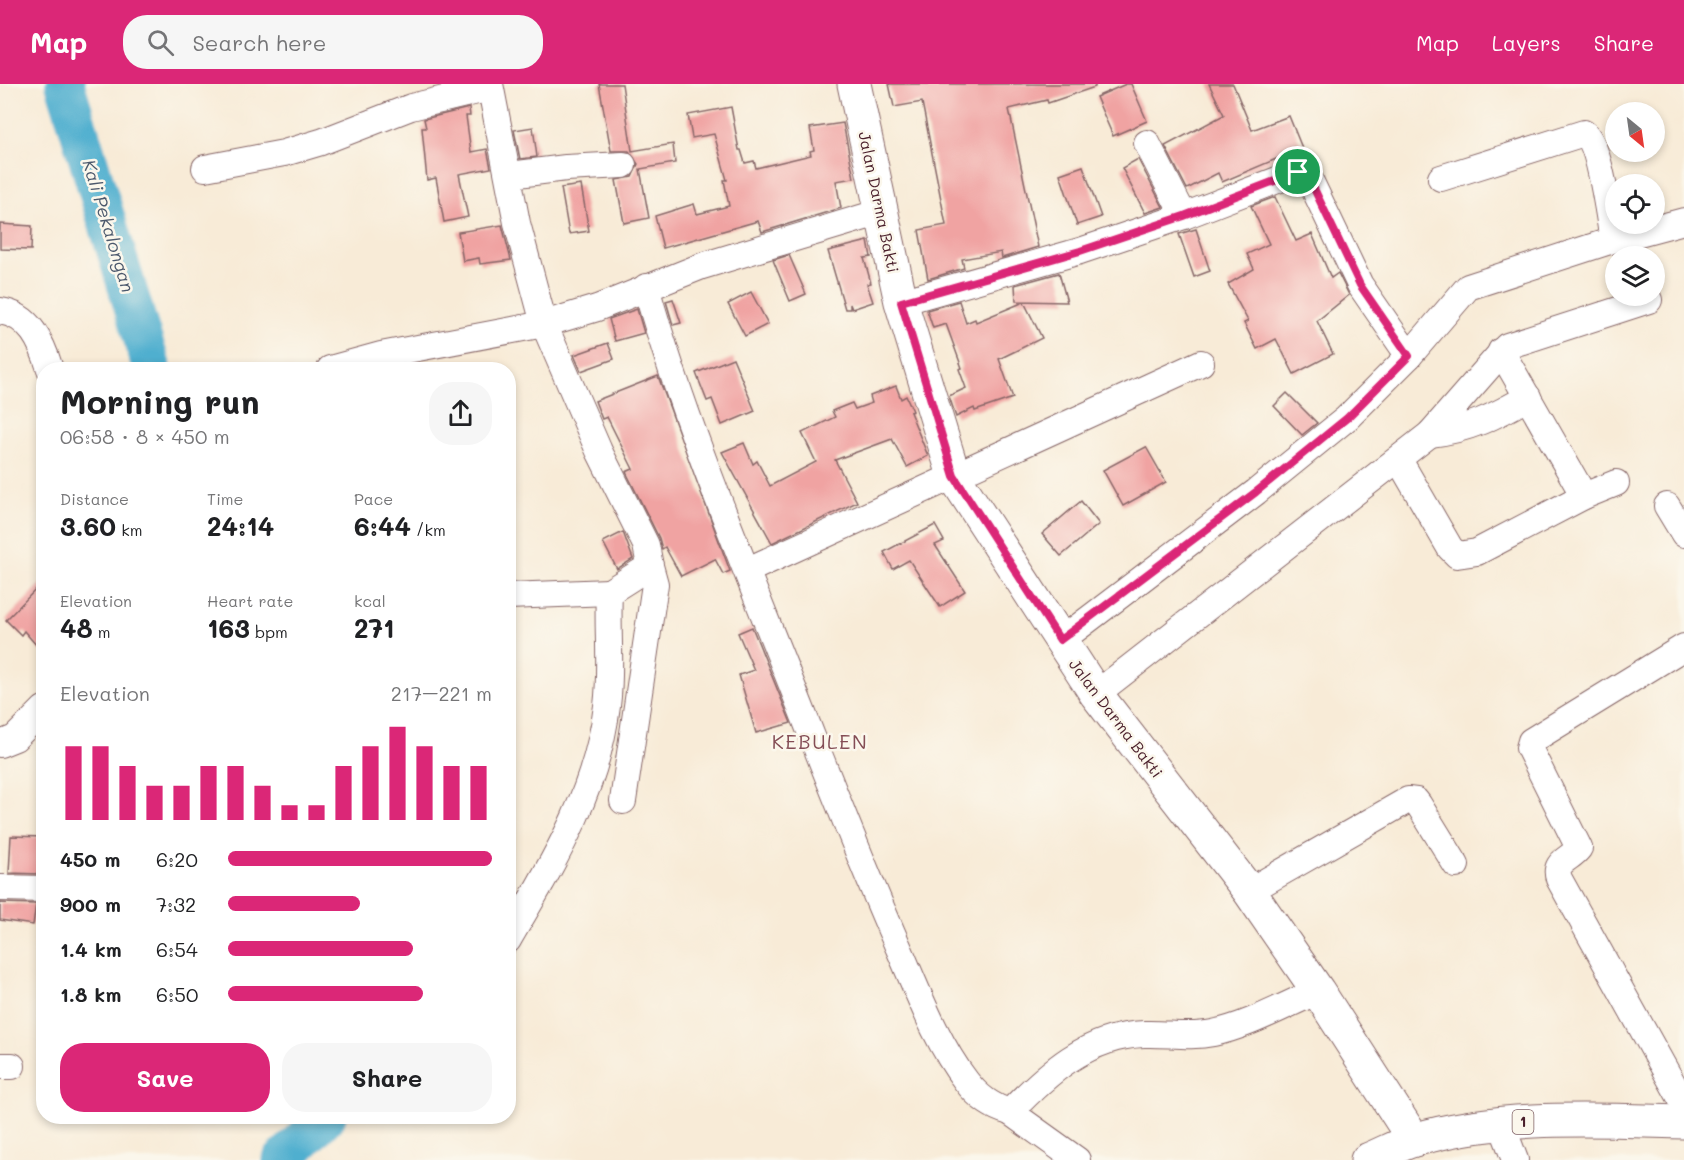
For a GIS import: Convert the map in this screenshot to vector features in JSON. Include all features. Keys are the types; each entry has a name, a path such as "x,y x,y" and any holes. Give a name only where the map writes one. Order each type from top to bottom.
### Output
{"main road":[{"name":"Jalan Darma Bakti","path":"854,84 901,302 954,476 1096,694 1249,891 1318,991 1414,1140"},
{"name":"1","path":"1367,1160 1414,1140 1502,1123 1575,1119 1684,1122"}],"street":[{"path":"206,168 284,153 321,142 411,107 490,86 510,175 517,223 544,324 599,451 646,545 655,584 623,801"},
{"path":"1441,178 1584,133 1589,136 1597,159 1614,240"},
{"path":"1147,143 1184,216"},
{"path":"510,175 566,168 623,165"},
{"path":"901,302 1080,251 1184,216 1293,173 1305,173 1360,285 1409,356"},
{"path":"383,362 544,324 597,308 702,266 881,212"},
{"path":"1060,640 1256,492 1338,425 1409,356 1468,287 1614,240 1684,221"},
{"path":"646,287 670,371 856,850 927,1014 966,1081 990,1105 1010,1112 1077,1160"},
{"path":"1096,694 1430,434 1501,351 1522,340 1630,306"},
{"path":"0,311 23,320 44,347 48,362"},
{"path":"1501,351 1584,496"},
{"path":"748,570 1201,363"},
{"path":"1430,434 1456,431 1477,425 1528,397"},
{"path":"1399,460 1450,548 1457,555 1477,552 1584,496 1616,483"},
{"path":"1667,506 1684,534"},
{"path":"516,596 609,592 651,567"},
{"path":"516,926 571,830 601,745 608,705 609,592"},
{"path":"1684,647 1531,741 1529,748 1579,848 1560,864 1557,874 1559,879 1684,1104"},
{"path":"0,744 15,738 36,717"},
{"path":"1249,891 1408,800 1416,801 1419,805 1456,865"},
{"path":"0,888 36,889"},
{"path":"1010,1112 1057,1066 1101,1044 1126,1036 1145,1034 1172,1036 1214,1033 1318,991"},
{"path":"1502,1123 1515,1160"}],"building":[{"path":"599,84 622,84 632,151 673,144 675,163 640,169 649,218 624,223 616,180 632,177 638,164 629,151 611,151"},
{"path":"889,84 1095,84 1095,87 1048,103 1047,100 1009,109 1038,247 1002,258 1001,252 962,259 964,268 928,279 919,230 946,225 922,102 894,107"},
{"path":"1131,84 1147,121 1113,136 1096,97"},
{"path":"1209,84 1233,84 1252,130 1289,116 1302,148 1222,182 1218,173 1187,189 1165,146 1224,115"},
{"path":"731,107 739,150 741,150 745,163 754,161 756,168 811,155 810,151 814,150 810,128 843,123 854,178 836,181 841,208 762,232 758,221 663,248 655,216 694,204 697,214 729,206 724,180 727,180 714,134 692,138 688,115"},
{"path":"469,108 470,116 466,116 471,152 487,149 491,168 459,174 468,217 444,222 436,178 427,180 422,128 426,128 424,119"},
{"path":"533,127 537,157 520,159 514,130"},
{"path":"1138,159 1163,207 1145,213 1122,168"},
{"path":"1083,166 1101,217 1077,225 1060,174"},
{"path":"581,185 589,231 569,234 561,188"},
{"path":"1275,197 1296,241 1312,234 1331,278 1338,273 1349,295 1317,321 1333,354 1294,374 1276,339 1257,349 1244,323 1248,321 1228,284 1254,269 1247,254 1269,244 1251,206"},
{"path":"0,224 32,226 31,250 0,249"},
{"path":"502,225 511,260 480,264 479,258 463,261 458,232"},
{"path":"1196,229 1210,271 1194,277 1179,234"},
{"path":"868,241 871,257 864,258 871,283 867,284 873,302 852,309 850,304 850,309 845,309 828,251"},
{"path":"789,255 806,294 790,301 773,260"},
{"path":"1059,273 1067,302 1016,301 1015,285"},
{"path":"751,292 768,324 745,336 728,304"},
{"path":"673,299 681,323 673,325 666,301"},
{"path":"959,301 966,323 975,319 976,322 1024,302 1042,338 999,359 1013,398 975,411 974,408 956,417 949,396 966,388 959,369 962,368 946,324 933,328 927,310"},
{"path":"637,309 644,333 615,341 609,319"},
{"path":"608,343 614,359 581,371 574,355"},
{"path":"733,358 755,411 722,425 712,399 707,401 696,373"},
{"path":"658,376 730,571 723,574 715,559 681,576 665,547 662,549 659,538 626,472 633,469 607,417 602,419 595,401"},
{"path":"896,386 901,399 906,396 913,411 910,412 928,456 907,467 892,439 835,460 857,502 772,543 722,452 744,443 753,464 757,461 770,486 816,462 802,433 835,417 832,411 852,403 855,409 872,403 870,396"},
{"path":"1287,393 1317,423 1302,435 1274,406"},
{"path":"1146,447 1166,482 1123,506 1103,470"},
{"path":"1081,501 1099,524 1061,556 1042,534"},
{"path":"935,525 944,541 935,545 965,591 940,607 909,560 893,569 884,552"},
{"path":"623,532 633,559 617,569 603,542"},
{"path":"36,589 36,645 24,631 21,635 6,620"},
{"path":"752,627 791,723 756,733 739,675 754,670 738,633"},
{"path":"11,836 36,837 36,874 9,873"},
{"path":"0,903 36,904 33,925 0,920"}],"waterway":[{"name":"Kali Pekalongan","path":"65,84 150,362"},
{"name":"Kali Pekalongan","path":"282,1160 319,1124"}],"district":[{"name":"KEBULEN","path":"820,742"}],"route":[{"path":"1298,172 1308,176 1360,285 1409,356 1347,418 1256,492 1060,640 954,476 901,302 1080,251 1184,216 1298,172"}]}
